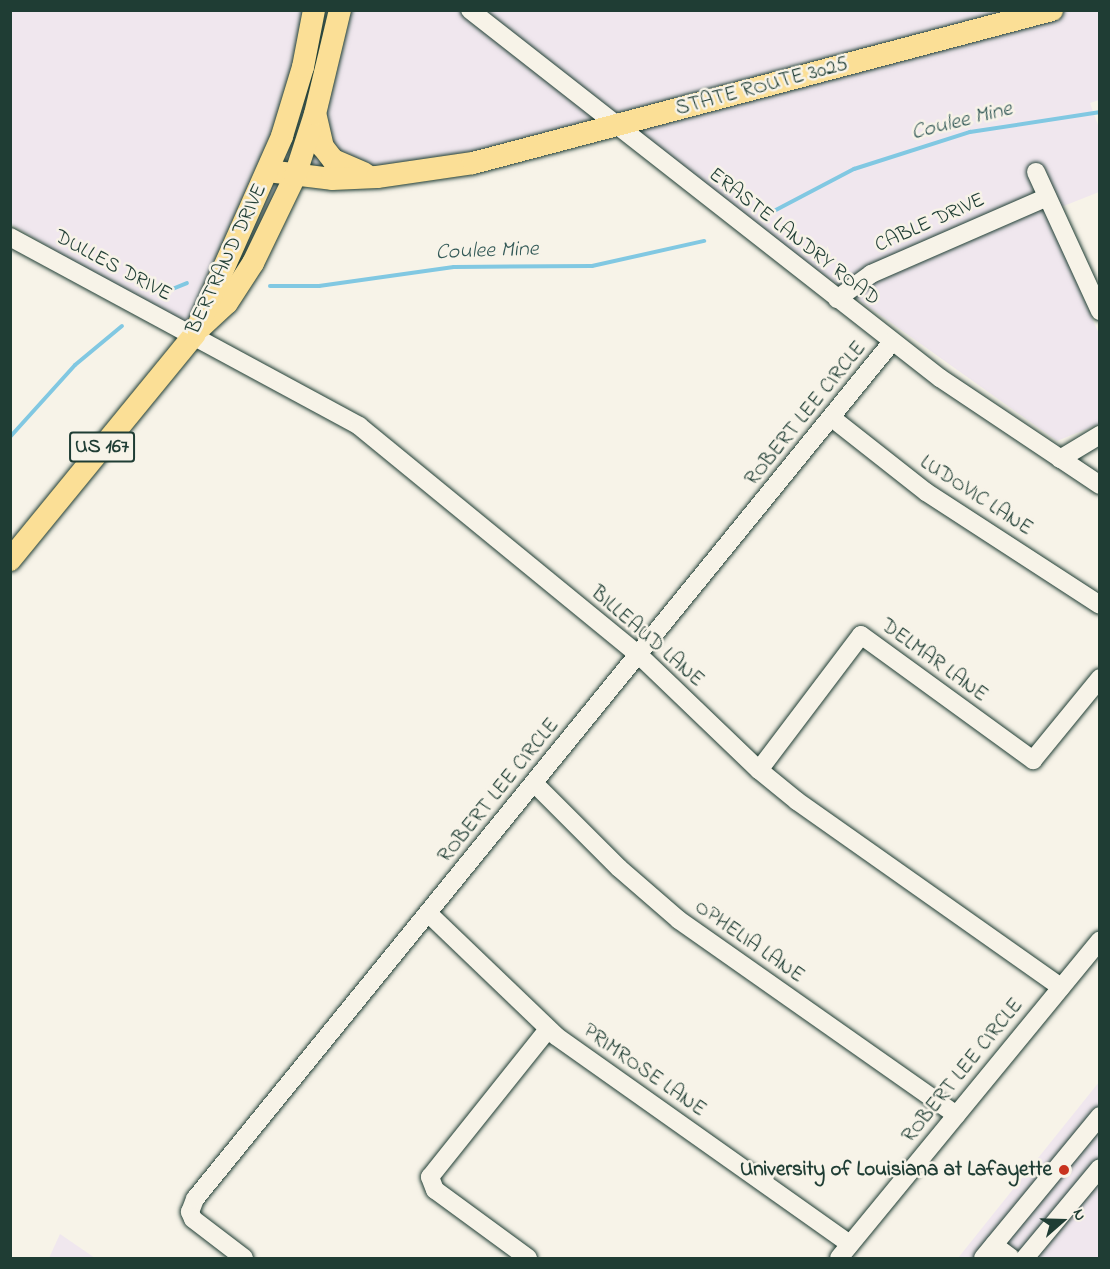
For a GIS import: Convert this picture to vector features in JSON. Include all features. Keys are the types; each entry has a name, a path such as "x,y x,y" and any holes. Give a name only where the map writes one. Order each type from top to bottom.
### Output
{"main road":[{"name":"BERTRAND DRIVE","path":"194,335 268,171 292,106 314,10"},
{"name":"BERTRAND DRIVE","path":"10,560 194,335 227,303 253,263 295,176 315,114 340,10"},
{"name":"STATE ROUTE 3025","path":"268,171 295,176 377,177 473,163 1052,10"},
{"path":"315,114 323,147 333,160 377,177"}],"street":[{"name":"ERASTE LANDRY ROAD","path":"470,10 892,342 1100,485"},
{"path":"1036,172 1100,311"},
{"name":"CABLE DRIVE","path":"837,299 871,274 1047,196"},
{"name":"DULLES DRIVE","path":"10,237 194,335"},
{"name":"BILLEAUD LANE","path":"194,335 359,426 639,655 759,770 1061,987"},
{"name":"ROBERT LEE CIRCLE","path":"244,1258 200,1226 191,1216 191,1207 892,342"},
{"name":"LUDOVIC LANE","path":"832,418 926,492 1100,605"},
{"path":"1060,459 1100,435"},
{"name":"DELMAR LANE","path":"759,770 861,635 1033,760 1100,678"},
{"name":"OPHELIA LANE","path":"534,783 672,915 956,1115"},
{"name":"PRIMROSE LANE","path":"429,914 548,1029 844,1251"},
{"name":"ROBERT LEE CIRCLE","path":"844,1251 1100,940"},
{"path":"528,1258 435,1190 430,1177 548,1029"},
{"path":"1011,1258 989,1252 1100,1116"},
{"path":"1025,1258 1100,1167"}],"shaded area":[{"path":"10,11 1099,11 1099,100 1090,103 1099,128 1099,192 1046,213 1099,334 1099,424 1057,441 615,126 473,163 295,176 194,335 11,224"},
{"name":"University of Louisiana at Lafayette","path":"1099,1082 1099,1258 958,1258"},
{"path":"60,1234 95,1258 49,1258"}],"waterway":[{"name":"Coulee Mine","path":"772,212 854,169 970,132 1100,112"},
{"name":"Coulee Mine","path":"270,286 319,286 454,267 592,266 704,241"},
{"name":"Coulee Mine","path":"160,294 187,283"},
{"name":"Coulee Mine","path":"10,437 75,365 122,326"}],"place":[{"name":"University of Louisiana at Lafayette","path":"1064,1170"}]}
